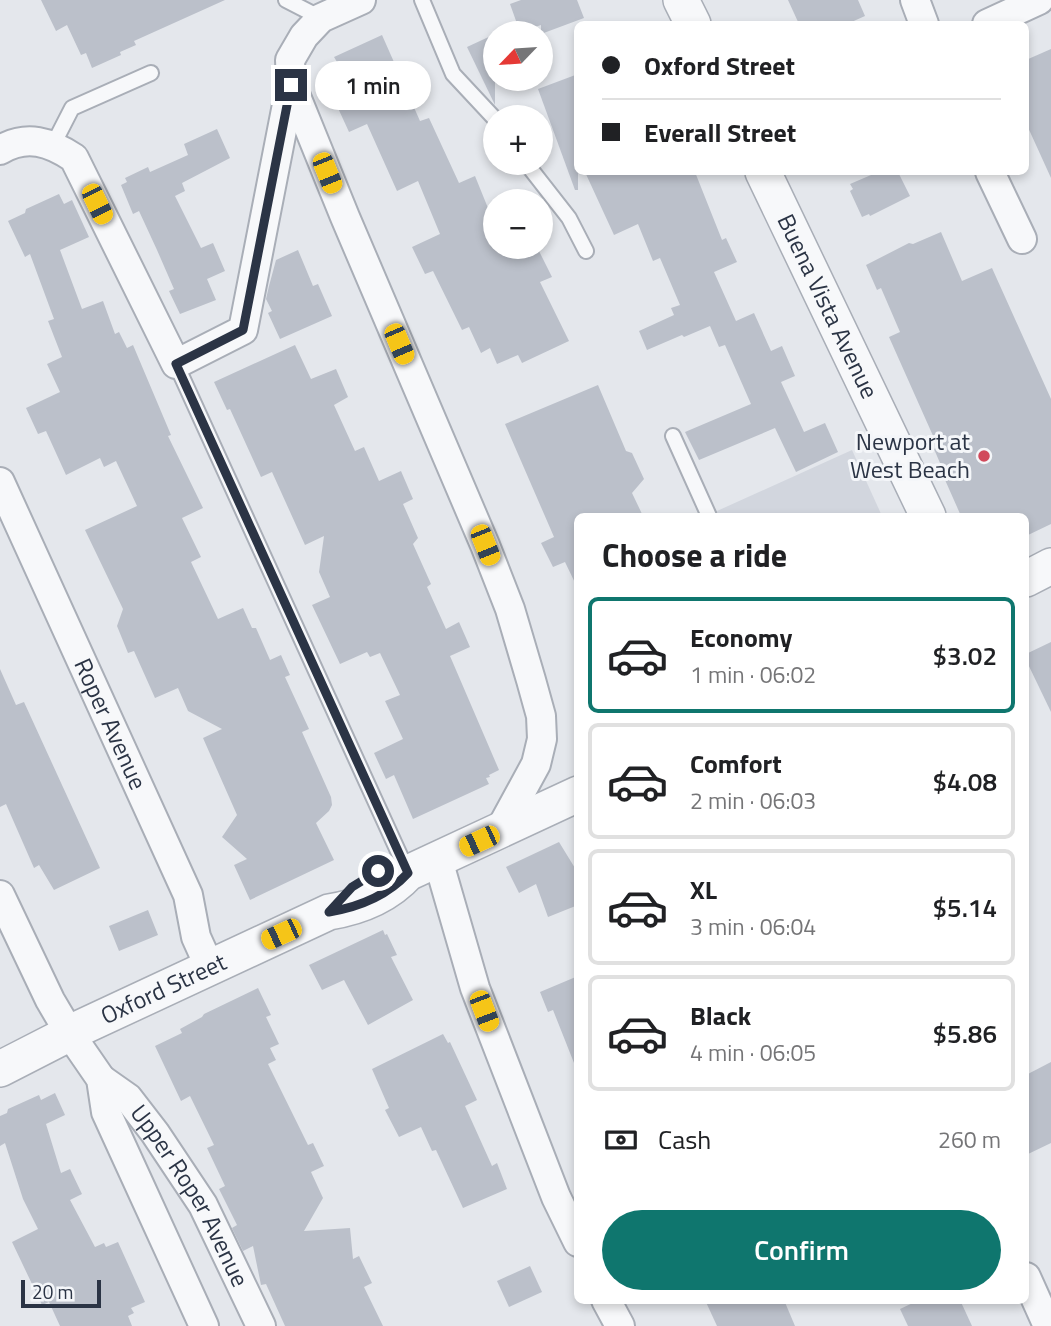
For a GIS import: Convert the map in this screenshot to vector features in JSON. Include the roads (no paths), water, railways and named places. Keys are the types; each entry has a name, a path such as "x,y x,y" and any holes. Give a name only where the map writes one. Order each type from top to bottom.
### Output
{"street":[{"path":"0,150 11,144 34,141 53,145 74,158 176,364 243,330 291,85 290,60 304,36 321,18 360,0"},
{"path":"681,0 692,21"},
{"path":"915,0 923,21"},
{"path":"994,21 1039,0"},
{"path":"291,85 485,545 510,609 531,680 541,716 542,739 536,764 499,832"},
{"name":"Buena Vista Avenue","path":"765,175 927,513"},
{"path":"991,175 1022,239"},
{"name":"Roper Avenue","path":"0,482 188,895 196,937 210,968"},
{"path":"1029,577 1051,566"},
{"name":"Oxford Street","path":"0,1069 329,912 352,887 378,871 423,866 574,796"},
{"path":"423,866 475,988 556,1197 574,1234"},
{"name":"Upper Roper Avenue","path":"0,895 69,1034 101,1079 128,1098 203,1205 261,1326"},
{"name":"Upper Roper Avenue","path":"101,1079 106,1112 204,1326"},
{"path":"1029,1284 1048,1326"},
{"path":"609,1304 620,1326"}],"lane":[{"path":"285,0 321,18"},
{"path":"422,0 453,74 483,106"},
{"path":"53,145 72,108 151,73"},
{"path":"535,175 569,218 586,251"},
{"path":"176,364 423,866"},
{"path":"673,436 708,513"}],"place":[{"name":"Newport at West Beach","path":"984,456"}]}
